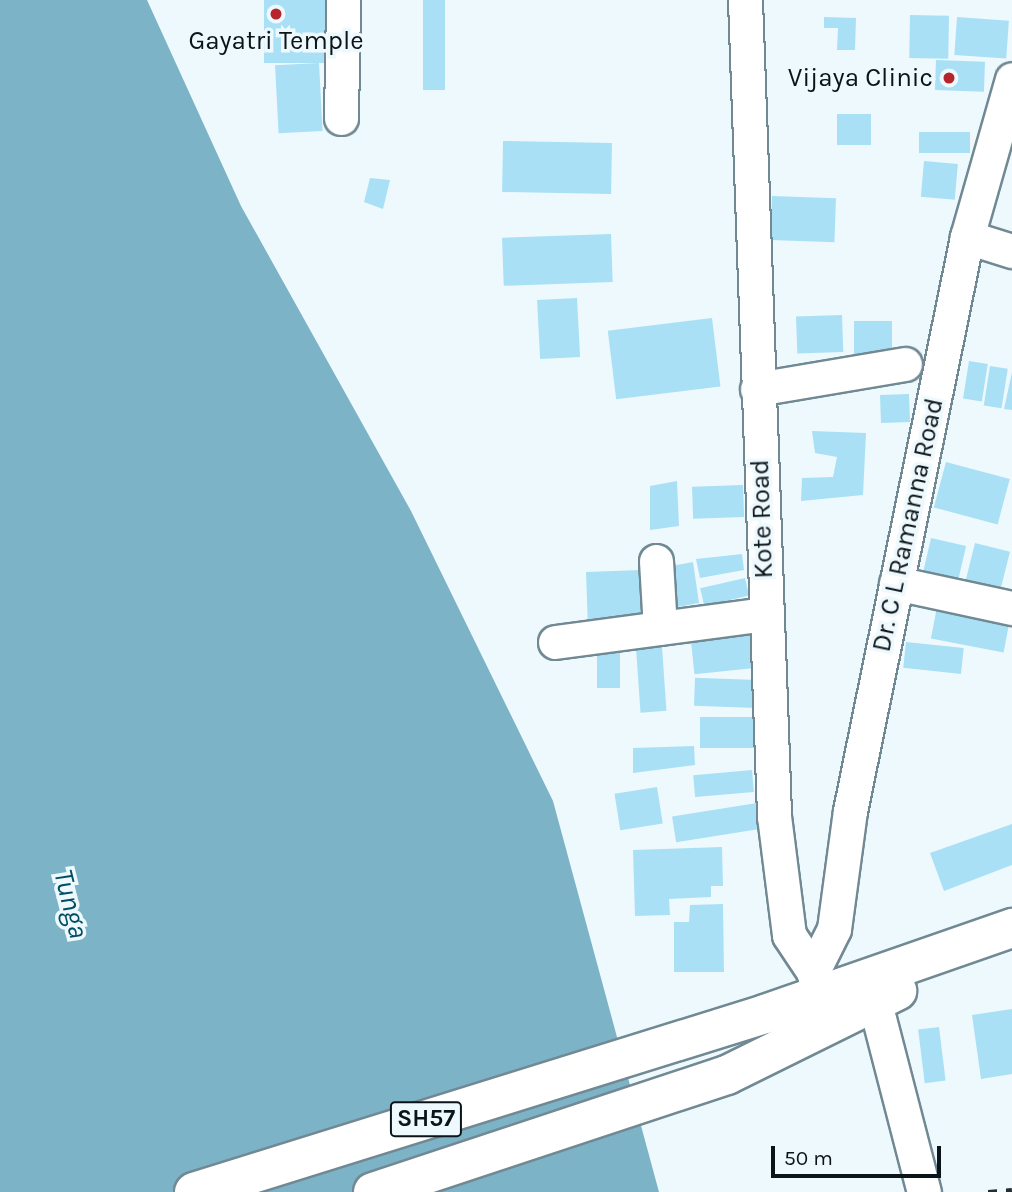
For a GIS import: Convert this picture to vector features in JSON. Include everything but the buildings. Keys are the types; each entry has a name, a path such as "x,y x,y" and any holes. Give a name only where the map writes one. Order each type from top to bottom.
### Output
{"main road":[{"name":"SH57","path":"194,1192 820,998 1012,928"},
{"name":"SH57","path":"373,1192 759,1063 820,998 874,999 1012,952"}],"street":[{"path":"341,118 343,0"},
{"name":"Kote Road","path":"745,0 757,389 780,886 789,934 820,998"},
{"name":"Dr. C L Ramanna Road","path":"820,998 834,929 850,811 967,237 1012,79"},
{"path":"967,237 1012,251"},
{"path":"757,389 905,364"},
{"path":"656,561 660,628"},
{"path":"896,583 1012,608"},
{"path":"555,642 766,614"},
{"path":"874,999 924,1192"}],"water":[{"name":"Tunga","path":"0,0 147,0 241,206 411,511 553,801 659,1192 0,1192"}],"railway":[{"path":"988,1192 1012,1190"}],"place":[{"name":"Gayatri Temple","path":"276,14"},
{"name":"Vijaya Clinic","path":"949,78"}]}
